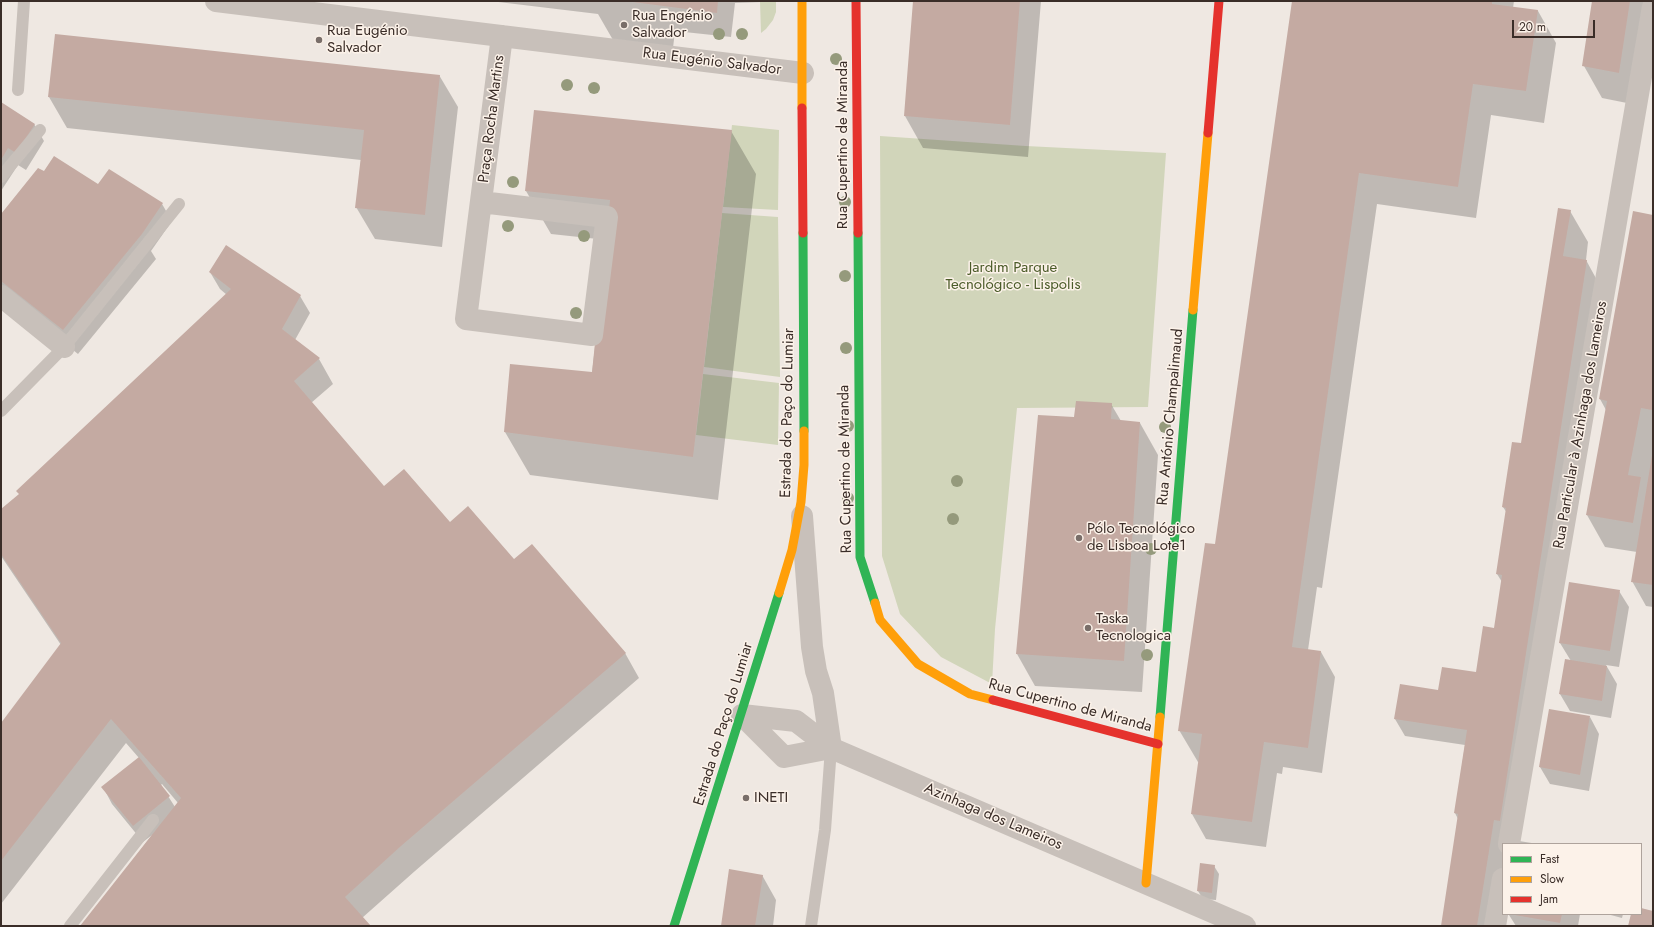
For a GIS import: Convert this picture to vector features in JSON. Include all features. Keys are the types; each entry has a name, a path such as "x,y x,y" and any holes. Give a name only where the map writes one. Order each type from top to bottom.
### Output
{"street":[{"name":"Rua Eugénio Salvador","path":"216,1 803,73"},
{"name":"Estrada do Paço do Lumiar","path":"674,926 742,715 792,550 801,502 804,464 802,1"},
{"name":"Rua Cupertino de Miranda","path":"856,1 860,557 880,620 918,664 970,694 1158,744"},
{"name":"Rua António Champalimaud","path":"1146,883 1219,1"},
{"name":"Rua Particular à Azinhaga dos Lameiros","path":"1509,843 1653,7"},
{"name":"Praça Rocha Martins","path":"481,202 607,217 592,335 466,318 502,36"},
{"path":"1,296 64,347"},
{"path":"742,715 784,757 831,748 823,693 816,671 812,647 801,502"},
{"name":"Azinhaga dos Lameiros","path":"742,715 796,721 831,748 1245,926"},
{"path":"1495,926 1502,885"}],"lane":[{"path":"18,90 24,1"},
{"path":"1,177 40,130"},
{"path":"1,412 64,347 179,204"},
{"path":"811,926 825,830 831,748"},
{"path":"70,926 153,820"}],"green space":[{"path":"760,1 776,1 776,12 773,20 761,33"},
{"path":"732,125 779,130 778,210 723,207"},
{"name":"Jardim Parque Tecnológico - Lispolis","path":"880,136 1026,146 1166,153 1148,407 1017,408 995,629 992,684 941,657 900,614 882,556"},
{"path":"722,213 778,217 780,377 704,367"},
{"path":"703,374 779,383 778,445 696,435"}],"building":[{"path":"625,1 718,1 717,13"},
{"path":"913,1 1020,1 1010,125 904,116"},
{"path":"1292,1 1492,1 1492,4 1538,10 1526,91 1473,84 1458,187 1359,173 1292,647 1321,651 1308,748 1264,742 1252,822 1191,814 1202,734 1178,731 1205,543 1215,544"},
{"path":"1592,1 1630,1 1619,73 1582,66"},
{"path":"55,34 440,75 425,215 355,208 364,130 48,97"},
{"path":"1,102 35,124 16,153 8,148 1,160"},
{"path":"534,110 732,130 693,457 504,432 510,364 592,372 610,200 525,191"},
{"path":"54,156 98,184 109,169 163,203 142,234 63,330 1,281 1,214 38,168 44,171"},
{"path":"1558,208 1571,210 1563,256 1587,260 1500,821 1494,820 1477,926 1441,926 1458,814 1454,813 1467,730 1394,719 1400,684 1438,690 1442,667 1476,672 1483,626 1494,628 1502,575 1496,574 1506,508 1502,507 1512,442 1521,443"},
{"path":"1633,211 1653,215 1653,406 1652,410 1641,408 1628,475 1641,477 1633,523 1586,515 1607,401 1599,399"},
{"path":"226,245 301,295 282,329 320,358 294,381 384,486 404,469 450,522 468,506 514,559 532,544 626,653 401,846 345,897 371,926 80,926 181,798 111,719 1,861 1,723 61,643 1,554 1,509 19,494 16,491 231,289 209,272"},
{"name":"Pólo Tecnológico de Lisboa Lote1","path":"1076,401 1112,403 1111,419 1140,422 1124,661 1016,654 1038,415 1074,417"},
{"path":"1653,455 1653,585 1631,582"},
{"path":"1569,582 1620,590 1610,651 1559,643"},
{"path":"1565,659 1607,666 1602,701 1559,694"},
{"path":"1549,709 1590,716 1580,775 1539,767"},
{"path":"139,757 170,796 133,826 101,787"},
{"path":"1200,863 1215,865 1212,893 1197,891"},
{"path":"729,869 763,875 755,926 721,926"},
{"path":"1642,908 1653,911 1653,926 1628,926 1631,915 1642,915"},
{"path":"1515,915 1562,915 1560,923"}],"traffic: fast":[{"path":"803,233 804,431"},
{"path":"858,233 860,557 875,603"},
{"path":"1160,717 1193,310"},
{"path":"674,926 779,593"}],"traffic: slow":[{"path":"802,1 802,108"},
{"path":"1193,310 1208,133"},
{"path":"779,593 792,550 801,502 804,465 804,431"},
{"path":"875,603 880,620 918,664 970,694 993,700"},
{"path":"1146,883 1160,717"}],"traffic: jam":[{"path":"856,1 858,233"},
{"path":"1208,133 1219,1"},
{"path":"802,108 803,233"},
{"path":"993,700 1158,744"}],"place":[{"name":"Rua Engénio Salvador","path":"624,25"},
{"name":"Rua Eugénio Salvador","path":"319,40"},
{"name":"Pólo Tecnológico de Lisboa Lote1","path":"1079,538"},
{"name":"Taska Tecnologica","path":"1088,628"},
{"name":"INETI","path":"746,798"}]}
